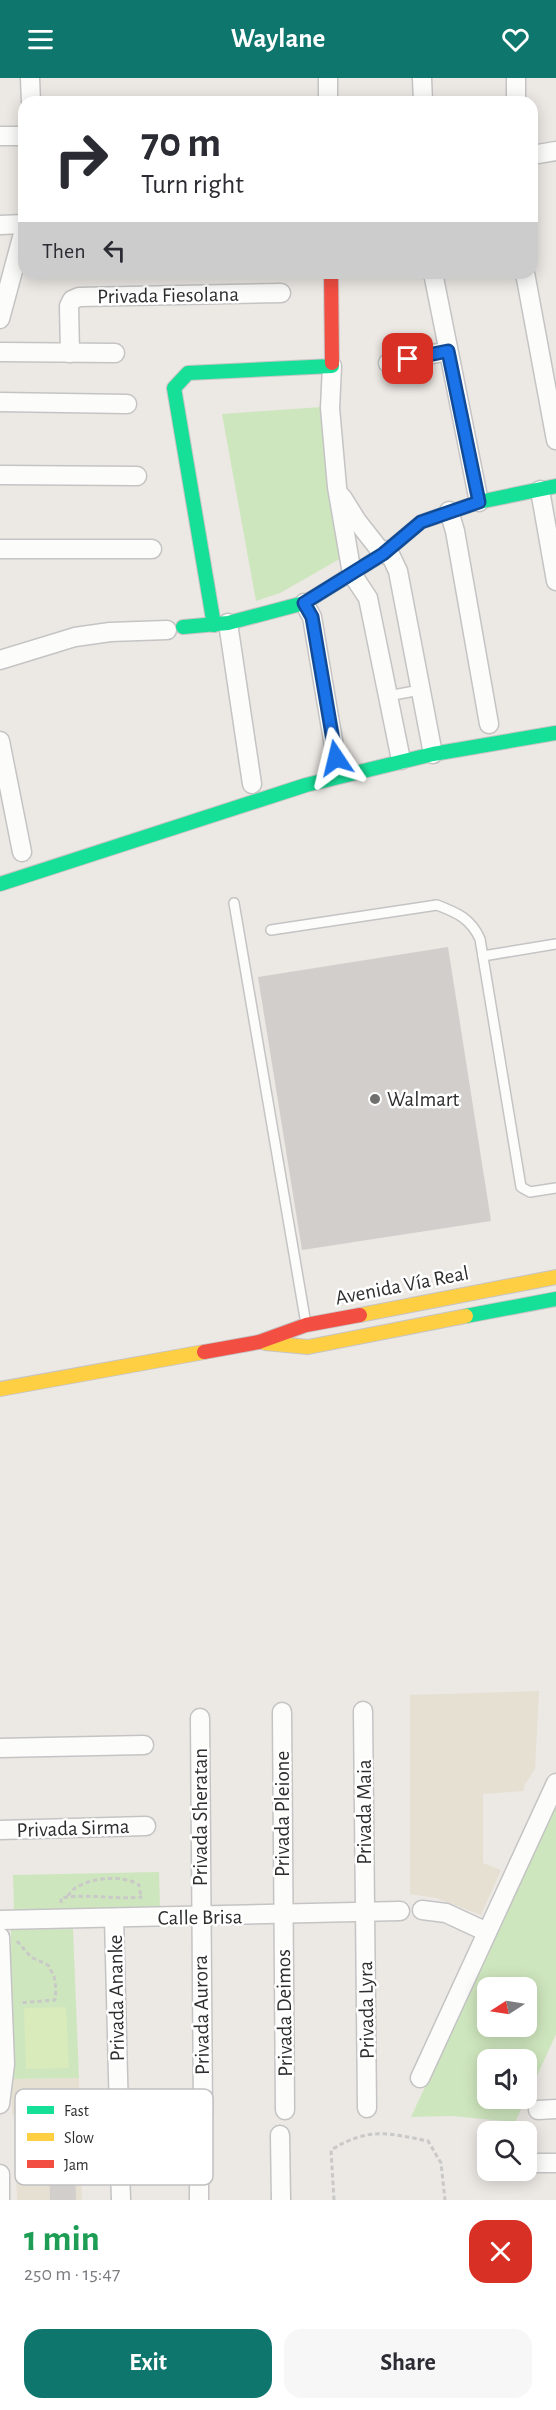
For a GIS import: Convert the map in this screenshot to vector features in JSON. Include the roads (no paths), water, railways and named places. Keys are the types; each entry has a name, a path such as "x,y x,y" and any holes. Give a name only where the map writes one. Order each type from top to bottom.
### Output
{"street":[{"path":"30,78 31,96"},
{"path":"328,78 328,96"},
{"path":"422,78 423,96"},
{"path":"516,78 516,96"},
{"path":"0,136 18,136"},
{"path":"538,155 556,151"},
{"path":"0,225 18,224"},
{"path":"0,319 18,252"},
{"path":"331,279 330,408 337,487 352,574 368,598 401,760"},
{"path":"434,279 479,502"},
{"path":"526,279 556,440"},
{"name":"Privada Fiesolana","path":"70,353 69,306 72,300 79,297 281,293"},
{"path":"388,363 448,351"},
{"path":"0,352 115,353"},
{"path":"252,784 174,388 188,373 332,366"},
{"path":"0,402 127,404"},
{"path":"0,475 137,476"},
{"path":"337,487 357,521 385,552 398,572 433,754"},
{"path":"0,660 75,637 110,632 221,624 304,603 385,552 421,522 479,502 548,488 556,581"},
{"path":"449,511 455,531 489,724"},
{"path":"0,549 152,549"},
{"path":"304,603 312,617 336,758"},
{"path":"0,884 306,785 401,760 556,733"},
{"path":"0,741 22,852"},
{"name":"Avenida Vía Real","path":"0,1389 259,1342 306,1325 556,1278"},
{"name":"Avenida Vía Real","path":"259,1342 308,1347 556,1299"},
{"name":"Privada Maia","path":"363,1711 365,1913"},
{"name":"Privada Pleione","path":"282,1712 282,1915"},
{"name":"Privada Sheratan","path":"200,1718 200,1917"},
{"path":"0,1748 144,1744"},
{"path":"420,2078 556,1783"},
{"name":"Privada Sirma","path":"0,1830 146,1826"},
{"path":"422,1910 446,1913 487,1932"},
{"name":"Calle Brisa","path":"3,1930 114,1918 400,1911"},
{"name":"Privada Lyra","path":"365,1913 367,2108"},
{"name":"Privada Deimos","path":"282,1915 285,2110"},
{"name":"Privada Aurora","path":"200,1917 202,2089"},
{"name":"Privada Ananke","path":"114,1918 118,2089"},
{"path":"0,2104 5,2064 2,2004 3,1930"},
{"path":"538,2110 556,2109"},
{"path":"280,2135 281,2200"},
{"path":"537,2163 556,2163"},
{"path":"0,2174 0,2200"},
{"path":"121,2185 121,2200"}],"lane":[{"path":"388,696 420,690"},
{"path":"234,903 308,1347"},
{"path":"271,930 437,905 456,912 473,924 480,939 521,1187 530,1192 556,1188"},
{"path":"483,956 556,944"}],"place":[{"name":"Walmart","path":"375,1099"}]}
